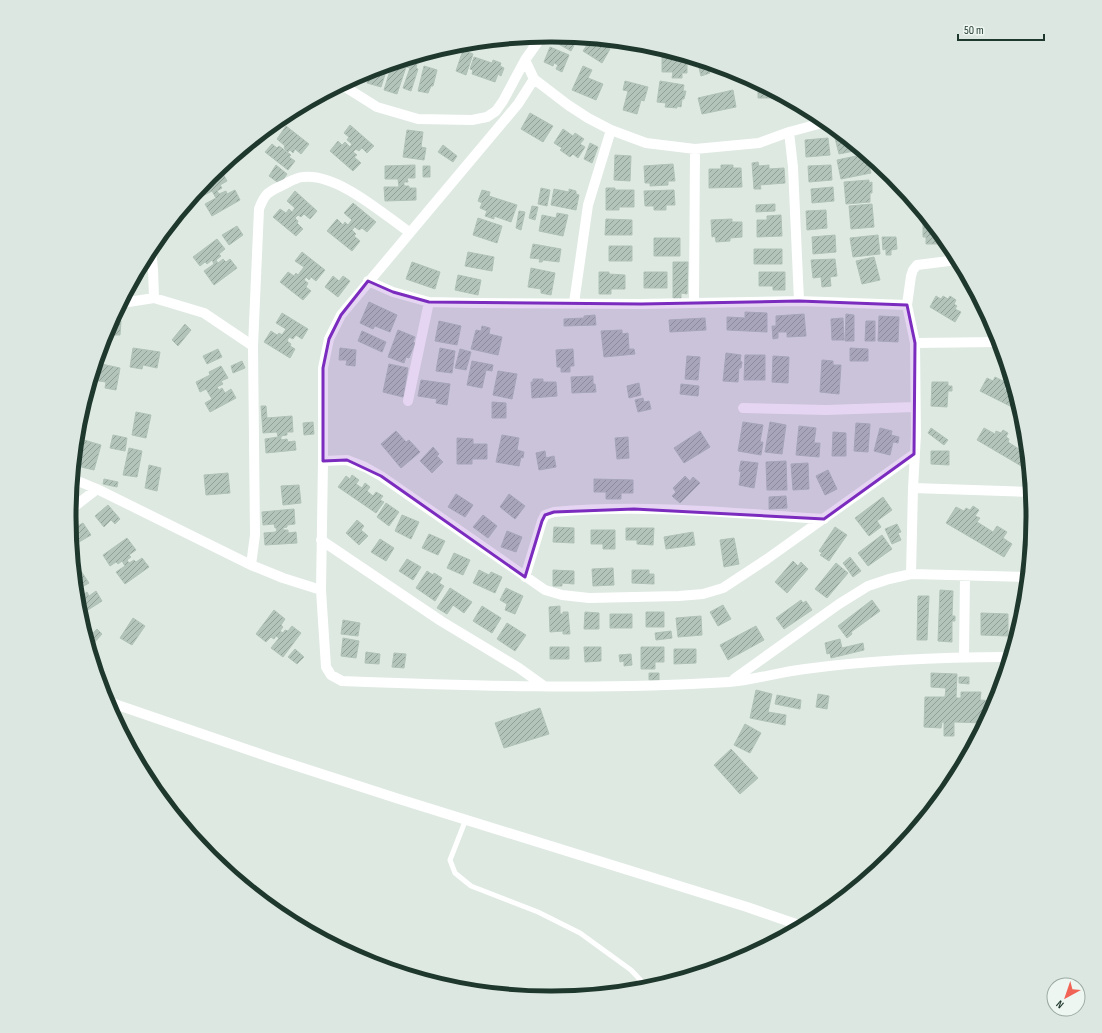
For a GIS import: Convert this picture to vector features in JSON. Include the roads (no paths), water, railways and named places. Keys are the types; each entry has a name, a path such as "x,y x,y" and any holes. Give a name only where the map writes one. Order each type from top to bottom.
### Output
{"street":[{"path":"347,88 377,107 418,119 472,120 487,117 496,110 503,100 525,60 537,42"},
{"path":"525,60 534,79 568,105 611,130 646,143 695,149 758,143 818,124"},
{"path":"534,79 518,104 409,232 341,315 329,339 323,368 321,590 326,667 331,675 342,681 435,685 630,686 731,681 804,669 864,662 964,657 1004,657"},
{"path":"574,303 588,205 611,130"},
{"path":"789,132 793,167 799,301"},
{"path":"694,302 695,149"},
{"path":"251,565 255,535 253,346 259,209 268,192 302,177 318,177 336,183 409,232"},
{"path":"152,259 154,298"},
{"path":"911,574 914,454 916,435 915,343 907,305 911,276 917,265 951,261"},
{"path":"368,281 393,292 429,302 641,304 799,301 907,305"},
{"path":"128,302 154,298 204,313 253,346"},
{"path":"408,401 429,302"},
{"path":"915,343 992,342"},
{"path":"743,408 826,410 915,407"},
{"path":"323,461 347,460 365,467 381,476 545,590 562,595 589,598 679,596 703,594 723,588 767,559 914,454"},
{"path":"78,481 251,565 283,578 321,590"},
{"path":"913,488 1024,492"},
{"path":"77,505 97,489"},
{"path":"525,577 542,521 545,515 554,512 634,509 726,512 824,519"},
{"path":"321,540 441,621 519,668 544,686"},
{"path":"731,681 839,604 868,586 888,579 911,574 1021,577"},
{"path":"964,657 965,576"},
{"path":"116,704 272,758 399,799 747,907 794,923"}],"lane":[{"path":"466,819 450,860 455,873 471,886 538,912 580,933 630,970 642,982"}]}
